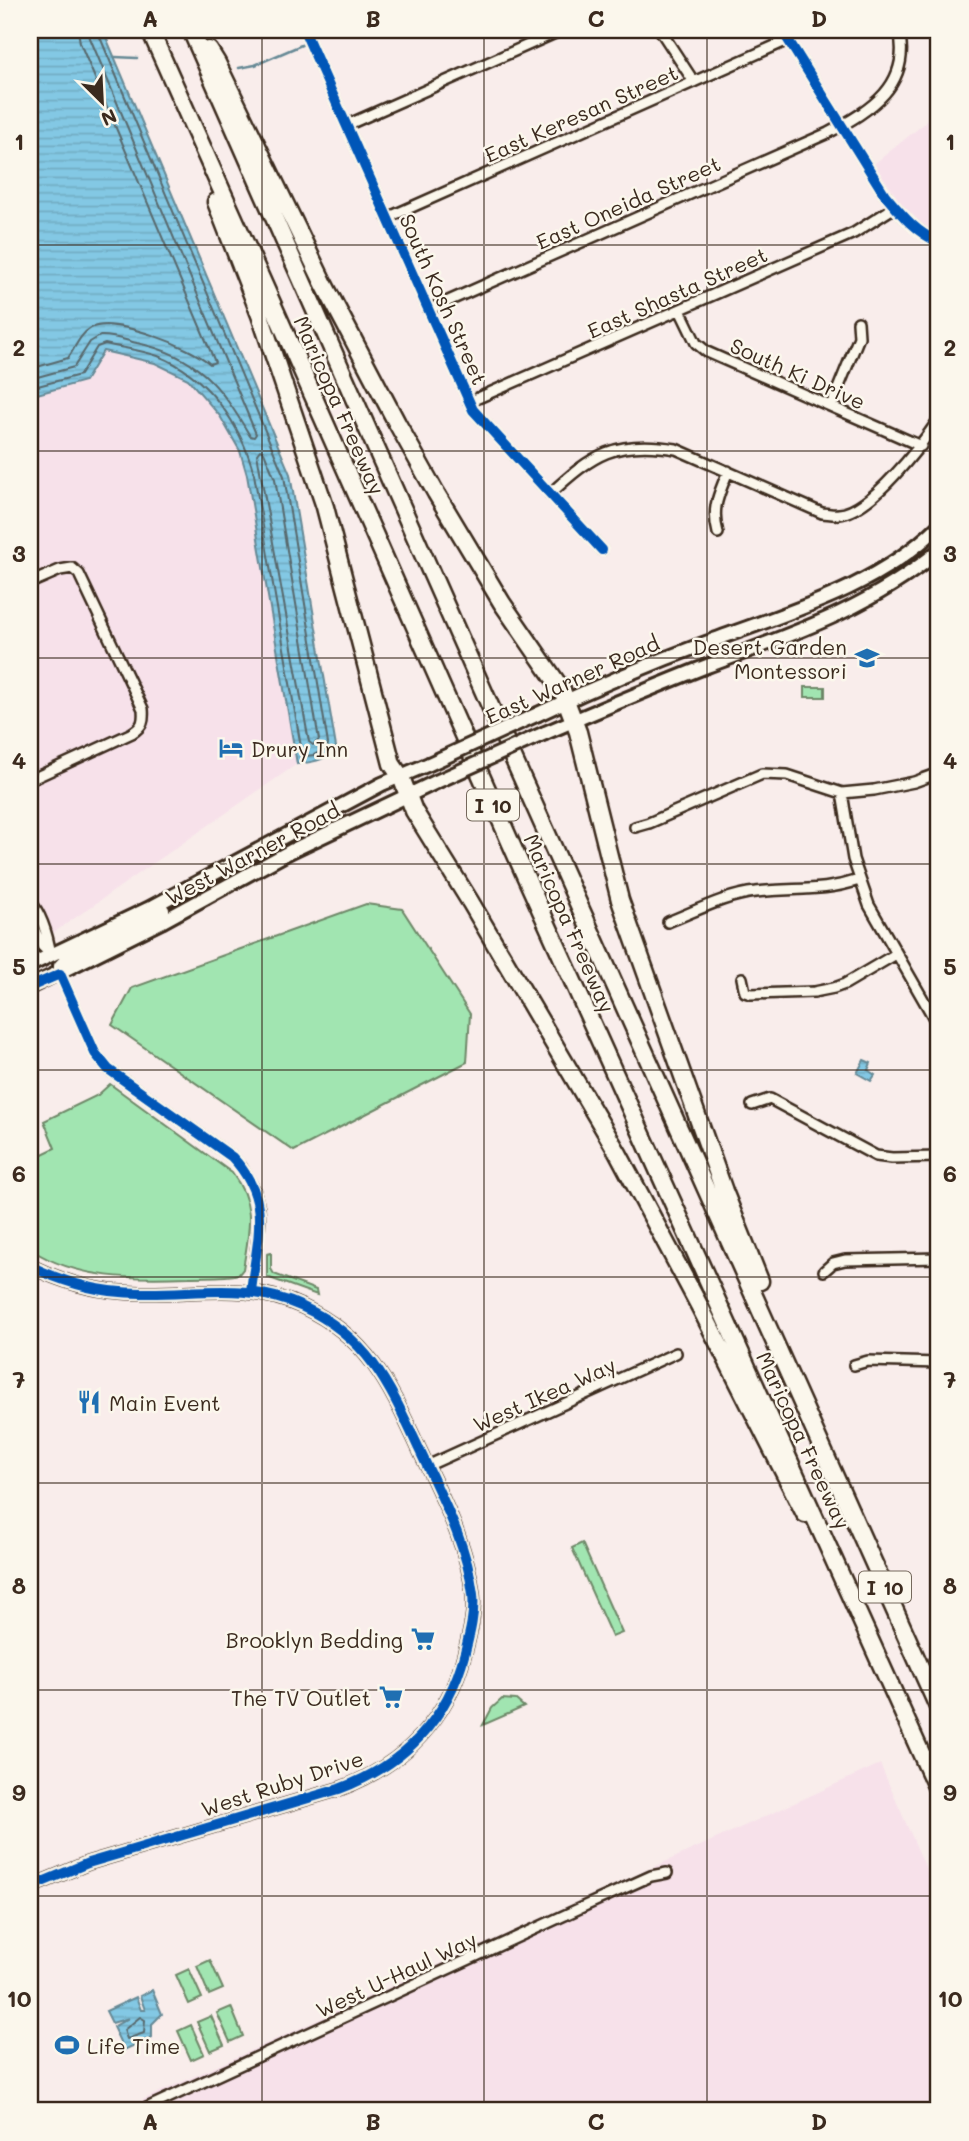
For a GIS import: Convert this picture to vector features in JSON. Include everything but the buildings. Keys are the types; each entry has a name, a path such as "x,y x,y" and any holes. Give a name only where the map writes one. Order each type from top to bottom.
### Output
{"highway":[{"path":"150,30 166,88 222,216 313,468 335,542 392,764 401,777 414,811 478,914 618,1153 700,1307 796,1500 843,1577"},
{"name":"Maricopa Freeway","path":"150,30 525,877 939,1793"},
{"path":"193,30 217,63 324,284 403,435 477,562 567,701 575,721 620,900 724,1191 759,1279 829,1436 831,1465"},
{"name":"Maricopa Freeway","path":"193,30 498,723 939,1709"}],"main road":[{"name":"East Warner Road","path":"483,739 656,661 849,589 904,556 939,527"},
{"name":"East Warner Road","path":"493,756 858,605 906,576 939,551"},
{"path":"849,589 858,605"},
{"name":"West Warner Road","path":"30,965 166,900 383,784 483,739"},
{"name":"West Warner Road","path":"30,987 160,922 291,851 493,756"},
{"path":"60,974 60,966 68,958 152,917 163,910 166,900"}],"street":[{"name":"South Kosh Street","path":"304,30 469,402 481,420 602,550"},
{"path":"347,125 562,30"},
{"path":"660,30 694,82"},
{"path":"782,30 895,207 920,232 939,242"},
{"name":"East Oneida Street","path":"428,310 841,126 892,85 902,61 903,46 899,30"},
{"name":"East Keresan Street","path":"387,218 788,40"},
{"name":"East Shasta Street","path":"469,402 855,233 895,207"},
{"name":"South Ki Drive","path":"680,310 696,343 707,352 921,446"},
{"path":"831,406 859,337 858,323"},
{"path":"550,494 580,467 600,455 625,447 652,445 676,449 822,513 840,514 854,509 898,473 939,419"},
{"path":"718,533 714,518 715,506 728,471"},
{"path":"30,583 60,570 72,568 84,582 143,709 142,724 132,733 30,780"},
{"path":"635,827 762,774 787,775 842,793 914,782 939,773"},
{"path":"842,793 859,880 880,928 939,1027"},
{"path":"668,922 735,896 756,892 822,890 859,880"},
{"path":"30,901 49,938 51,955"},
{"path":"30,920 41,946 51,955"},
{"path":"742,978 745,992 751,994 814,992 845,984 896,954"},
{"path":"60,974 95,1053 108,1069 232,1157 251,1183 257,1196 260,1222 251,1292"},
{"path":"752,1105 770,1099 876,1156 939,1157"},
{"path":"824,1271 833,1263 845,1259 939,1258"},
{"name":"West Ruby Drive","path":"30,1266 74,1284 121,1293 219,1289 270,1295 304,1307 348,1335 374,1363 388,1384 458,1536 473,1597 471,1628 460,1674 442,1711 416,1741 386,1766 339,1789 88,1863 30,1887"},
{"name":"West Ikea Way","path":"427,1466 676,1353"},
{"path":"854,1365 867,1361 939,1363"},
{"name":"West U-Haul Way","path":"141,2111 577,1910 651,1877 667,1873"}],"shaded area":[{"path":"939,97 939,234 922,225 905,209 874,164 925,123"},
{"path":"103,351 155,363 188,379 220,416 240,451 247,475 297,764 30,949 30,396 85,381"},
{"path":"880,1764 939,1898 939,2111 118,2111"}],"green space":[{"path":"805,687 825,687 825,697 805,697"},
{"path":"366,904 402,909 470,1014 467,1062 294,1151 112,1025 132,988"},
{"path":"110,1084 232,1173 245,1196 249,1219 243,1269 239,1274 168,1278 107,1275 67,1267 30,1249 30,1160 55,1148 44,1121 98,1095"},
{"path":"271,1253 271,1269 274,1274 316,1290 317,1295 267,1277 267,1254"},
{"path":"582,1543 622,1633 612,1637 572,1548"},
{"path":"502,1699 516,1700 524,1707 483,1725 492,1708"},
{"path":"210,1960 223,1989 209,1995 197,1966"},
{"path":"189,1969 202,1998 189,2004 176,1975"},
{"path":"231,2007 243,2036 230,2042 217,2013"},
{"path":"211,2016 224,2045 210,2051 197,2022"},
{"path":"191,2025 204,2054 191,2060 178,2031"}],"water":[{"path":"30,30 103,30 290,474 336,747 324,758 297,764 247,475 240,451 220,416 188,379 155,363 103,351 85,381 30,396"},
{"path":"864,1060 871,1063 868,1070 875,1075 871,1081 857,1073"},
{"path":"152,1990 162,2014 152,2024 152,2037 124,2050 113,2027 129,2018 112,2023 106,2011 136,1997 141,2010 145,2010 140,1996"}],"waterway":[{"path":"239,68 255,65 306,43"},
{"path":"115,57 137,58"}],"cycle path":[{"path":"304,30 473,410 602,550"},
{"path":"782,30 885,195 916,228 939,242"},
{"path":"30,987 60,974 95,1053 108,1069 232,1157 245,1173 258,1205 259,1221 251,1291"},
{"path":"30,1266 74,1284 109,1291 257,1293 303,1307 345,1334 376,1367 409,1428 459,1539 473,1594 472,1623 465,1652 447,1698 420,1737 384,1767 339,1789 88,1863 30,1887"}],"place":[{"name":"Desert Garden Montessori","path":"867,658"},
{"name":"Drury Inn","path":"231,748"},
{"name":"Main Event","path":"89,1402"},
{"name":"Brooklyn Bedding","path":"423,1639"},
{"name":"The TV Outlet","path":"391,1697"},
{"name":"Life Time","path":"67,2045"}]}
